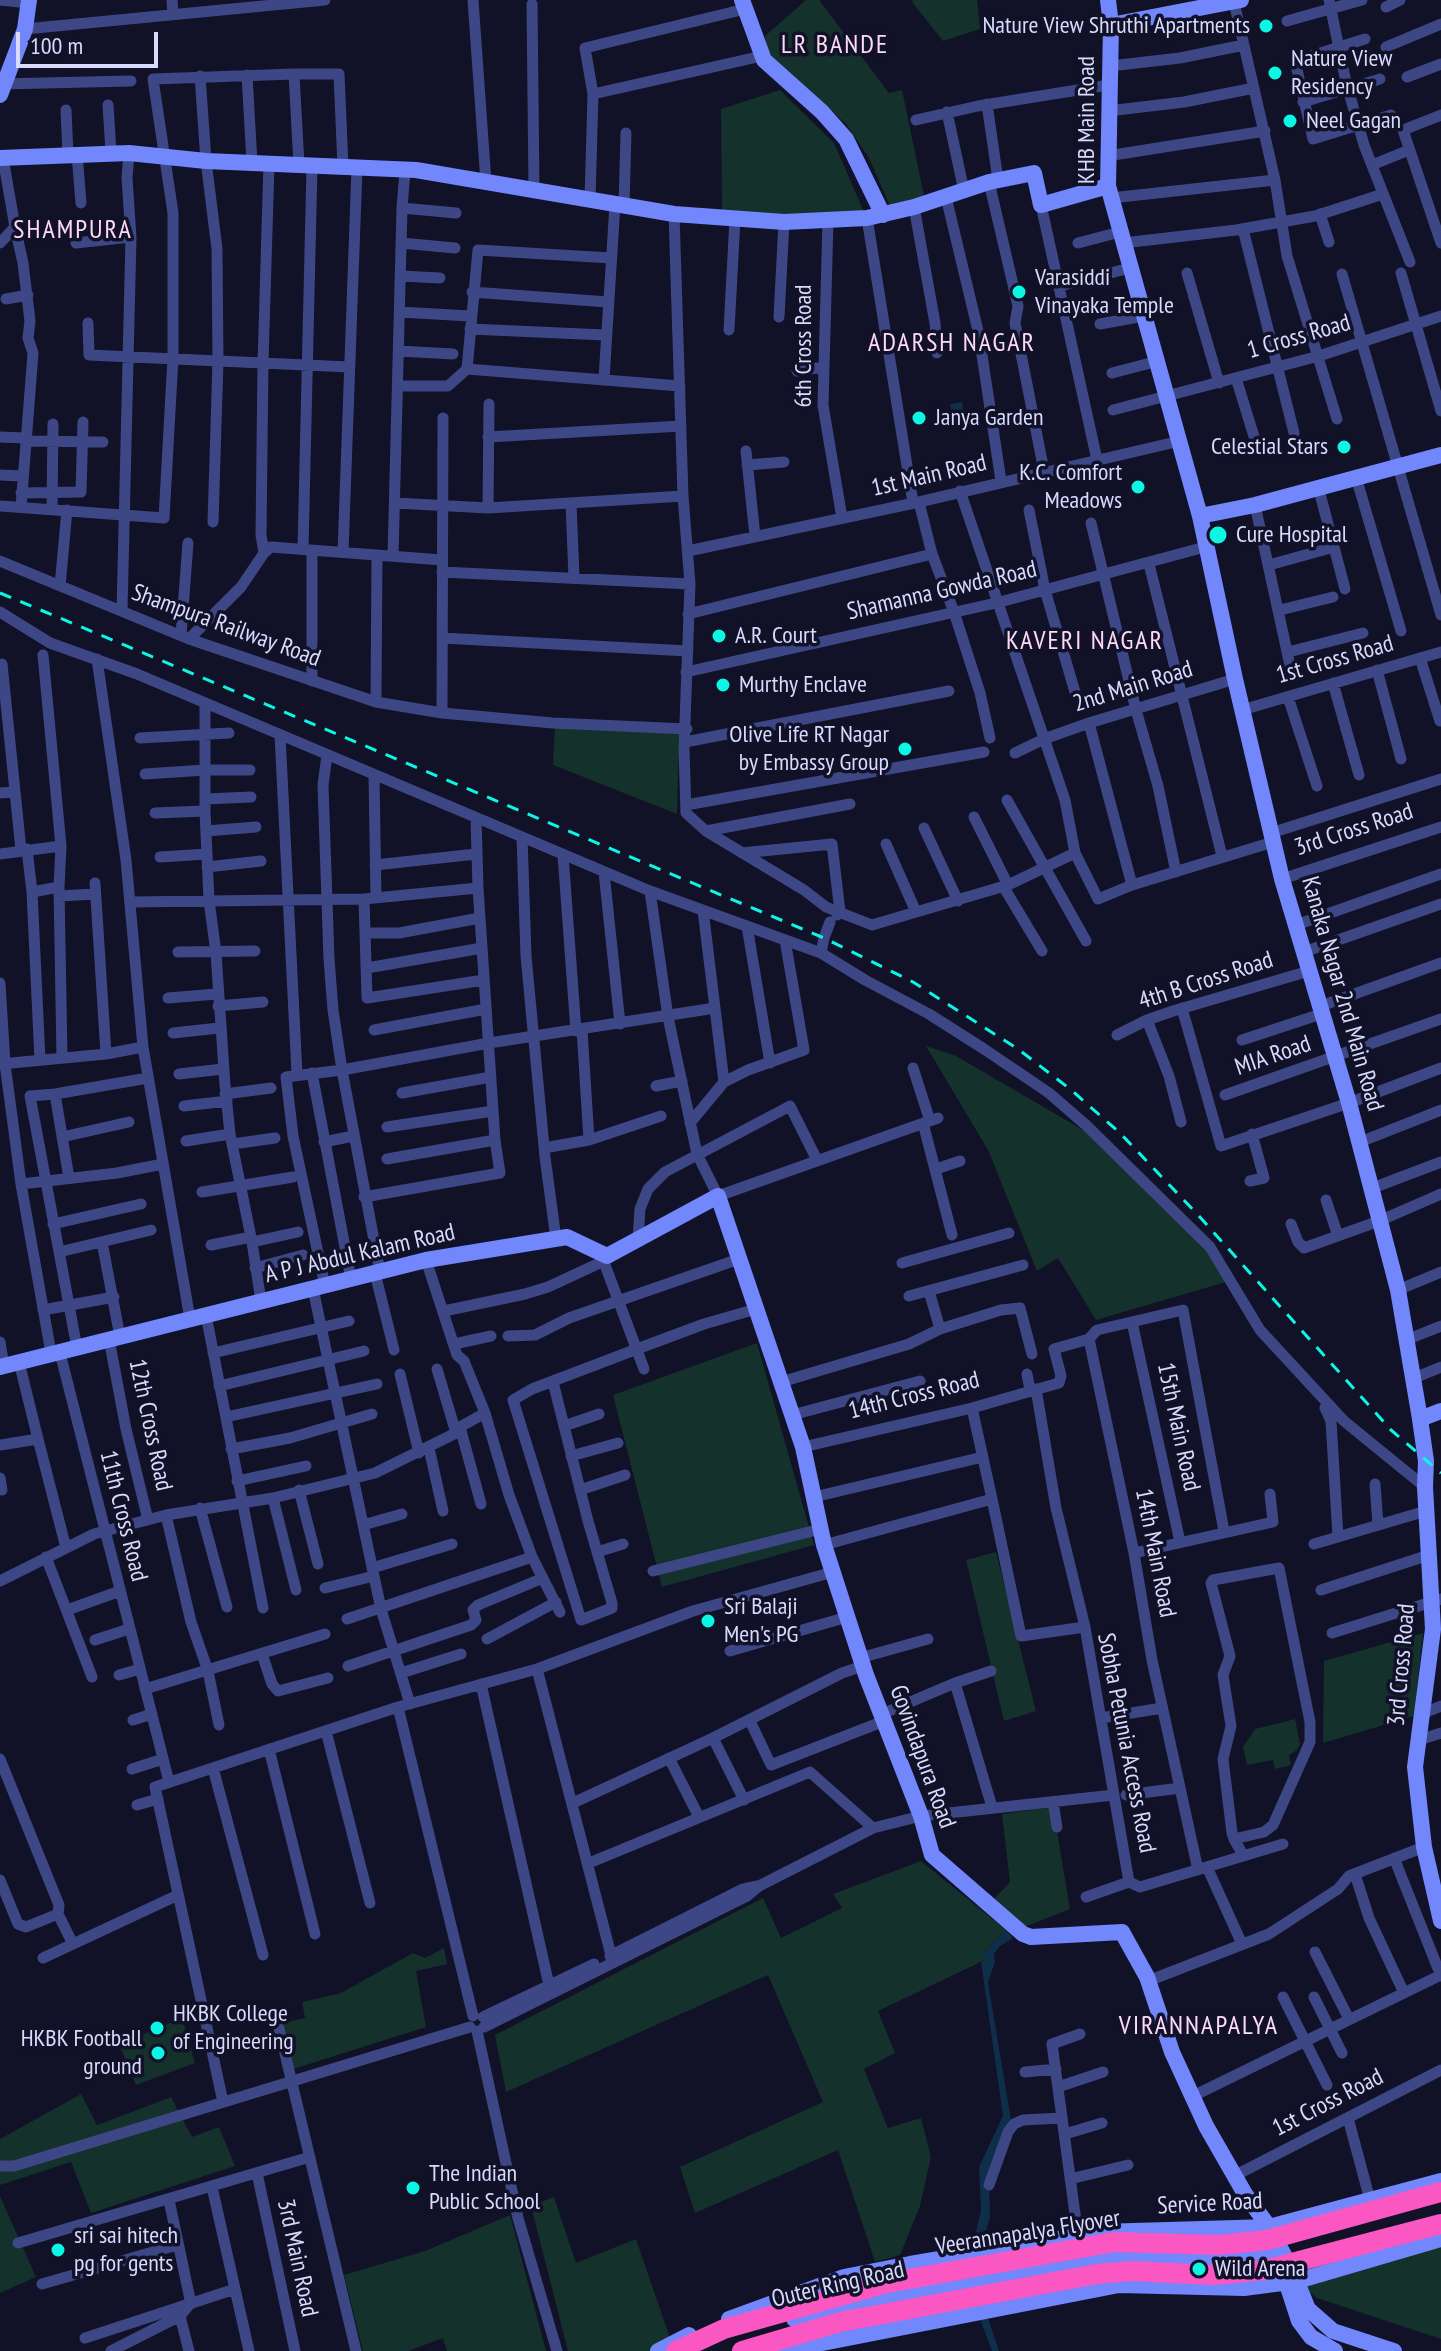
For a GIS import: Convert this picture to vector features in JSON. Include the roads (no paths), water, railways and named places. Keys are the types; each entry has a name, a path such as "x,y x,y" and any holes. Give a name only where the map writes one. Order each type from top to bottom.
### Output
{"highway":[{"name":"Veerannapalya Flyover","path":"676,2351 724,2329 887,2283 1114,2242 1219,2245 1267,2240 1441,2192"},
{"path":"742,2351 840,2315 1097,2274 1132,2271 1213,2275 1265,2270 1441,2224"}],"street":[{"path":"0,0 29,2 25,29 2,88 131,81"},
{"path":"172,0 173,14"},
{"path":"25,29 325,0"},
{"path":"473,0 486,182"},
{"name":"KHB Main Road","path":"1108,0 1111,25 1107,156 1110,192 1200,516"},
{"path":"1287,21 1330,4 1362,0"},
{"path":"1386,7 1400,0"},
{"path":"1111,25 1237,1 1291,267 1337,419"},
{"path":"532,4 534,190"},
{"path":"1330,4 1359,125 1410,262"},
{"path":"590,200 593,94 585,48 744,5 762,56 772,70 822,112 846,139 875,217 916,502 980,693 990,738"},
{"path":"1386,47 1441,24"},
{"path":"1365,39 1295,61 1313,139 1391,115"},
{"path":"1110,66 1180,58 1244,45"},
{"path":"593,94 762,56"},
{"path":"1407,77 1441,64"},
{"path":"294,74 305,166 312,681"},
{"path":"0,506 164,518 173,358 173,213 162,156 153,79 339,74 350,168 349,367 343,552"},
{"path":"247,75 252,163"},
{"path":"200,76 217,249 218,361 213,522"},
{"path":"1303,102 1380,79"},
{"path":"916,120 987,104 1109,85"},
{"path":"1108,111 1184,102 1254,88"},
{"path":"987,104 993,181 1018,306 1015,323 1044,471"},
{"path":"108,105 111,152"},
{"path":"66,110 81,203"},
{"path":"947,112 964,191"},
{"path":"1441,115 1403,130 1441,243"},
{"path":"1107,156 1265,131"},
{"path":"604,379 611,258 620,205 626,133"},
{"path":"1372,165 1409,150"},
{"path":"21,507 33,353 28,338 28,295 1,158 111,152 206,161 416,170 674,214 784,222 875,217 993,181 1034,173 1097,460"},
{"path":"122,611 131,237 127,178 129,153"},
{"path":"264,553 261,535 263,363 269,164"},
{"path":"393,556 405,171"},
{"path":"1041,205 1110,192 1275,180"},
{"path":"1078,243 1243,229 1320,214 1383,194"},
{"path":"946,197 979,335 1001,481"},
{"path":"914,207 935,323 937,353"},
{"path":"402,208 456,213"},
{"path":"674,214 683,496 690,584 686,672 686,813 706,831 804,890 826,907 872,925 1005,885 1075,853"},
{"path":"1320,214 1329,242"},
{"path":"729,330 735,219"},
{"name":"6th Cross Road","path":"828,220 823,405 842,518"},
{"path":"779,317 784,222"},
{"path":"0,243 15,227"},
{"path":"1243,229 1294,433"},
{"path":"76,243 131,237"},
{"path":"401,243 455,248"},
{"path":"398,386 448,386 467,369 478,250 611,258"},
{"path":"1060,286 1130,268"},
{"path":"1187,273 1219,383"},
{"path":"1401,273 1441,411"},
{"path":"1342,274 1441,615"},
{"path":"401,276 440,278"},
{"path":"472,292 608,302"},
{"path":"6,299 28,295"},
{"path":"400,312 605,335"},
{"path":"1100,324 1144,316"},
{"name":"1 Cross Road","path":"1113,410 1319,356 1441,316"},
{"path":"88,323 89,355 349,367"},
{"path":"399,351 453,354"},
{"path":"1112,373 1158,361"},
{"path":"797,371 823,367"},
{"path":"467,369 680,386"},
{"path":"1236,378 1256,443"},
{"path":"488,508 489,404"},
{"path":"442,713 443,418"},
{"path":"21,493 85,492 81,442 83,422"},
{"path":"52,509 53,424"},
{"path":"488,437 681,426"},
{"path":"0,437 103,442"},
{"name":"1st Main Road","path":"688,551 1180,441"},
{"path":"746,451 755,536"},
{"path":"1200,516 1255,505 1441,455"},
{"path":"747,465 784,462"},
{"path":"0,475 22,476"},
{"path":"1356,477 1401,631"},
{"path":"1318,486 1345,589"},
{"path":"960,491 1065,800 1075,853 1098,899 1441,779"},
{"path":"395,503 488,508 683,496"},
{"path":"571,503 574,578"},
{"path":"1255,505 1291,670"},
{"path":"60,586 67,510"},
{"path":"1029,510 1045,590 1075,692"},
{"name":"Kanaka Nagar 2nd Main Road","path":"1200,516 1282,879 1349,1103 1398,1290 1426,1461 1425,1487"},
{"path":"1091,523 1136,710 1158,786 1176,872"},
{"path":"185,637 188,543"},
{"path":"185,637 241,587 271,547 393,556 442,566 574,578 690,584"},
{"name":"Shamanna Gowda Road","path":"686,672 996,603 1205,547"},
{"path":"1269,565 1334,547"},
{"path":"688,614 932,554"},
{"path":"376,702 377,555"},
{"name":"Shampura Railway Road","path":"0,561 185,637 376,702 442,713 553,723 687,729"},
{"path":"1149,564 1222,856"},
{"path":"1280,610 1333,597"},
{"path":"0,612 50,643 97,659 650,891 821,953 929,1014 1041,1088 1120,1155 1210,1247 1260,1330 1344,1421 1425,1487"},
{"path":"1288,652 1363,633"},
{"path":"442,638 688,651"},
{"name":"1st Cross Road","path":"1242,710 1441,652"},
{"path":"43,655 61,846 62,1058"},
{"path":"1420,658 1440,721"},
{"path":"97,659 130,902 143,1047 163,1164 198,1317 213,1353 263,1608"},
{"path":"2,664 6,758 32,892 40,1060"},
{"path":"1377,670 1401,759"},
{"name":"2nd Main Road","path":"1015,753 1089,723 1235,679"},
{"path":"1333,683 1359,775"},
{"path":"685,742 949,691"},
{"path":"1288,697 1317,786"},
{"path":"205,704 207,861 219,1028 231,1139 261,1301"},
{"path":"1089,723 1132,885"},
{"path":"140,738 229,733"},
{"path":"280,735 297,1074"},
{"path":"686,805 984,752"},
{"path":"327,755 323,785 333,1010 377,1272 394,1350"},
{"path":"145,774 250,770"},
{"path":"374,775 375,865 365,933 367,998 484,980"},
{"path":"0,793 15,792"},
{"path":"155,813 251,797"},
{"path":"1007,800 1086,941"},
{"path":"706,831 850,804"},
{"path":"974,817 1005,885 1042,951"},
{"path":"364,1197 500,1173 484,980 476,818"},
{"path":"206,831 256,827"},
{"name":"3rd Cross Road","path":"1282,879 1441,827"},
{"path":"924,828 958,901"},
{"path":"522,837 526,956 556,1239"},
{"path":"742,853 832,844 840,912"},
{"path":"886,844 916,912"},
{"path":"0,854 61,846"},
{"path":"375,865 476,854"},
{"path":"563,855 589,1140"},
{"path":"160,857 261,861"},
{"path":"604,872 620,1024"},
{"path":"1296,925 1441,874"},
{"path":"130,902 329,900 478,888"},
{"path":"32,892 95,889 106,1054"},
{"path":"650,891 668,1017 690,1123 697,1154 718,1196"},
{"path":"1304,952 1441,904"},
{"path":"826,907 830,922"},
{"path":"703,910 724,1082"},
{"path":"821,953 830,922 840,912"},
{"path":"365,933 408,932 480,918"},
{"path":"747,926 770,1063"},
{"path":"690,1123 724,1082 804,1050 785,940"},
{"path":"367,968 482,948"},
{"path":"178,952 255,951"},
{"path":"1242,1040 1441,963"},
{"name":"4th B Cross Road","path":"1117,1035 1182,1008 1309,971"},
{"name":"11th Cross Road","path":"0,983 3,1064 43,1310 105,1531 169,1782"},
{"path":"168,998 263,1002"},
{"path":"557,2351 518,2218 478,2024 404,1705 401,1673 381,1609 340,1424 322,1328 319,1287 286,1077 715,1008"},
{"path":"1182,1008 1221,1146 1441,1068"},
{"path":"374,1030 486,1009"},
{"path":"1334,1058 1441,1019"},
{"path":"1147,1020 1169,1076 1181,1122"},
{"path":"173,1033 219,1028"},
{"path":"3,1064 106,1054 143,1047"},
{"name":"MIA Road","path":"1225,1095 1334,1058"},
{"path":"913,1068 931,1121 936,1169 952,1235"},
{"path":"179,1074 223,1069"},
{"path":"312,1073 351,1279"},
{"path":"402,1093 491,1077"},
{"path":"77,1348 30,1096 148,1078"},
{"path":"656,1086 682,1081"},
{"path":"184,1106 271,1088"},
{"path":"55,1094 69,1178"},
{"path":"638,1240 640,1209 648,1189 665,1172 790,1106 817,1160"},
{"path":"1360,1142 1441,1110"},
{"path":"387,1127 493,1111"},
{"path":"544,1148 589,1140 661,1116"},
{"path":"444,1311 548,1287 718,1196 931,1121"},
{"path":"62,1137 129,1122"},
{"path":"1250,1181 1264,1178 1252,1134"},
{"path":"324,1142 353,1136"},
{"path":"186,1141 275,1138"},
{"path":"387,1159 495,1140"},
{"path":"936,1169 960,1161"},
{"path":"1370,1189 1441,1162"},
{"path":"21,1184 117,1173 163,1164"},
{"path":"202,1192 293,1177"},
{"path":"1291,1224 1304,1248 1441,1194"},
{"name":"Govindapura Road","path":"718,1196 803,1447 823,1537 847,1617 921,1816 932,1855 1017,1931 1031,1937 1122,1932 1148,1981 1172,2052 1206,2126 1292,2282"},
{"path":"1326,1200 1338,1236"},
{"path":"53,1224 141,1204"},
{"path":"59,1252 151,1230"},
{"path":"211,1245 298,1232"},
{"path":"902,1263 1009,1233"},
{"name":"A P J Abdul Kalam Road","path":"8,1365 426,1260 567,1237 602,1257"},
{"name":"12th Cross Road","path":"102,1242 114,1297 114,1338 126,1429 148,1520"},
{"path":"255,1268 303,1255"},
{"path":"602,1257 644,1369"},
{"path":"508,1336 535,1335 569,1318 739,1259"},
{"path":"426,1260 457,1355 464,1361 485,1413 509,1495 532,1557 558,1607 487,1639"},
{"path":"909,1296 1023,1265"},
{"path":"1398,1290 1441,1272"},
{"path":"929,1291 940,1329"},
{"path":"43,1310 114,1297"},
{"path":"781,1382 909,1344 940,1329 1001,1310 1020,1308 1032,1354"},
{"path":"553,1382 612,1608 581,1620 513,1400 532,1389 637,1349 756,1309"},
{"path":"1033,1390 1062,1381 1054,1349 1089,1339 1097,1330 1183,1310 1224,1531"},
{"path":"213,1353 349,1321"},
{"name":"15th Main Road","path":"1132,1322 1180,1542"},
{"path":"1406,1340 1441,1326"},
{"path":"454,1344 491,1336"},
{"name":"14th Main Road","path":"1089,1339 1180,1788 1202,1868 1242,1944"},
{"path":"0,1342 38,1439 66,1548"},
{"path":"219,1386 364,1351"},
{"path":"1412,1379 1441,1367"},
{"path":"437,1369 481,1504"},
{"path":"400,1374 443,1511"},
{"path":"1027,1374 1085,1627"},
{"path":"792,1415 920,1381"},
{"path":"226,1417 377,1384"},
{"path":"1313,1387 1315,1397 1328,1410 1331,1421 1338,1537"},
{"name":"14th Cross Road","path":"803,1447 972,1408 1033,1390"},
{"path":"653,1571 992,1499 972,1408"},
{"path":"1420,1419 1441,1411"},
{"path":"0,1578 105,1531 166,1515 273,1498 353,1479 424,1450 485,1413"},
{"path":"231,1449 279,1440 372,1414"},
{"path":"564,1426 599,1414"},
{"path":"0,1445 38,1439"},
{"path":"571,1456 618,1443"},
{"path":"814,1497 983,1457"},
{"path":"237,1481 306,1466"},
{"path":"580,1490 625,1475"},
{"path":"1375,1484 1378,1525"},
{"name":"3rd Cross Road","path":"1425,1487 1433,1552 1437,1628 1435,1656 1415,1767 1424,1847 1441,1917"},
{"path":"299,1490 318,1564"},
{"path":"1134,1553 1273,1522 1270,1494"},
{"path":"273,1498 296,1590"},
{"name":"Sobha Petunia Access Road","path":"992,1499 1021,1636 1085,1627 1101,1718 1120,1795 1129,1882 1140,1887 1283,1844"},
{"path":"200,1508 227,1607"},
{"path":"1314,1544 1426,1511"},
{"path":"363,1525 402,1514"},
{"path":"166,1515 191,1622 208,1671 219,1725"},
{"path":"325,1588 452,1544"},
{"path":"597,1552 623,1544"},
{"path":"1321,1590 1433,1552"},
{"path":"46,1557 92,1677"},
{"path":"347,1619 532,1557"},
{"path":"1234,1839 1264,1832 1273,1825 1310,1742 1310,1722 1279,1568 1213,1580 1211,1583 1230,1656 1223,1675 1231,1726 1223,1759 1234,1839 1243,1855"},
{"path":"223,2102 155,1787 404,1705 537,1669 693,1611 833,1572"},
{"path":"348,1666 471,1625 476,1620 473,1610 478,1605 543,1578"},
{"path":"70,1609 120,1591"},
{"path":"1332,1633 1437,1600"},
{"path":"730,1651 847,1617"},
{"path":"95,1640 129,1629"},
{"path":"145,1689 325,1634"},
{"path":"573,1803 750,1721 862,1662 928,1639"},
{"path":"262,1654 272,1684 278,1691 328,1678"},
{"path":"401,1673 461,1654"},
{"path":"119,1675 140,1669"},
{"path":"537,1669 613,1959"},
{"path":"771,1765 955,1683 991,1671"},
{"path":"955,1683 992,1807"},
{"path":"481,1684 550,1990"},
{"path":"1424,1713 1441,1706"},
{"path":"1101,1718 1162,1708"},
{"path":"133,1720 152,1714"},
{"path":"750,1721 781,1785"},
{"path":"326,1731 370,1903"},
{"path":"1419,1740 1441,1733"},
{"path":"713,1738 744,1800"},
{"path":"269,1749 315,1934"},
{"path":"669,1758 699,1817"},
{"path":"0,1759 59,1905 58,1914 73,1944"},
{"path":"132,1769 163,1759"},
{"path":"213,1768 263,1955"},
{"path":"589,1863 810,1772 873,1828"},
{"path":"0,2166 14,2166 478,2024 613,1959 743,1889 759,1886 873,1828 921,1816 1180,1788"},
{"path":"137,1805 158,1799"},
{"path":"1053,1802 1057,1827"},
{"path":"1248,1835 1256,1851"},
{"path":"1148,1981 1269,1934 1338,1889 1349,1876 1424,1847"},
{"path":"1193,2096 1441,1976 1394,1858"},
{"path":"1355,1874 1369,1918 1404,1993"},
{"path":"0,1880 18,1924 26,1927 58,1914"},
{"path":"1086,1897 1129,1882"},
{"path":"43,1958 178,1895"},
{"path":"1315,1952 1349,2019"},
{"path":"1283,1997 1327,2085"},
{"path":"1314,1997 1342,2053"},
{"path":"276,2016 356,2351"},
{"path":"1078,2236 1052,2044 1080,2034"},
{"path":"1025,2072 1056,2069"},
{"name":"1st Cross Road","path":"1234,2176 1441,2070"},
{"path":"1058,2087 1103,2072"},
{"path":"989,2185 1008,2132 1014,2124 1023,2120 1062,2118"},
{"path":"1348,2118 1370,2200"},
{"path":"1065,2134 1102,2123"},
{"path":"18,2243 310,2157"},
{"path":"1070,2179 1128,2165"},
{"name":"3rd Main Road","path":"257,2173 295,2351"},
{"name":"Service Road","path":"658,2351 711,2325 844,2277 1100,2232 1262,2223 1441,2181"},
{"path":"212,2187 249,2351"},
{"path":"169,2200 191,2304"},
{"path":"781,2351 1119,2285 1244,2288 1292,2282 1441,2239"},
{"path":"42,2284 177,2245"},
{"name":"Outer Ring Road","path":"694,2351 750,2331 840,2315 930,2288 1116,2256 1226,2259 1276,2252"},
{"path":"1292,2282 1299,2321 1311,2337 1335,2351"},
{"path":"1292,2282 1308,2309 1333,2331 1394,2351"},
{"path":"85,2338 235,2289"},
{"path":"111,2351 180,2316 191,2304"},
{"path":"180,2316 189,2351"}],"water":[{"path":"962,402 966,425 954,427 950,404"},
{"path":"1006,1930 1013,1938 994,1954 995,1962 988,1982 1011,2120 989,2170 990,2217 982,2246 973,2245 981,2210 979,2167 1003,2116 981,1962 986,1959 983,1953"},
{"path":"988,2318 999,2351 992,2351 980,2319"}],"railway":[{"path":"0,593 824,938 913,982 1018,1049 1120,1133 1391,1430 1441,1473"}],"place":[{"name":"Nature View Shruthi Apartments","path":"1266,26"},
{"name":"Nature View Residency","path":"1275,73"},
{"name":"Neel Gagan","path":"1290,121"},
{"name":"Varasiddi Vinayaka Temple","path":"1019,292"},
{"name":"Janya Garden","path":"919,418"},
{"name":"Celestial Stars","path":"1344,447"},
{"name":"K.C. Comfort Meadows","path":"1138,487"},
{"name":"Cure Hospital","path":"1218,535"},
{"name":"A.R. Court","path":"719,636"},
{"name":"Murthy Enclave","path":"723,685"},
{"name":"Olive Life RT Nagar by Embassy Group","path":"905,749"},
{"name":"Sri Balaji Men's PG","path":"708,1621"},
{"name":"HKBK College of Engineering","path":"157,2028"},
{"name":"HKBK Football ground","path":"158,2053"},
{"name":"The Indian Public School","path":"413,2188"},
{"name":"sri sai hitech pg for gents","path":"58,2250"},
{"name":"Wild Arena","path":"1199,2269"}],"district":[{"name":"LR BANDE","path":"835,46"},
{"name":"SHAMPURA","path":"73,231"},
{"name":"ADARSH NAGAR","path":"952,344"},
{"name":"KAVERI NAGAR","path":"1085,642"},
{"name":"VIRANNAPALYA","path":"1199,2027"}]}
